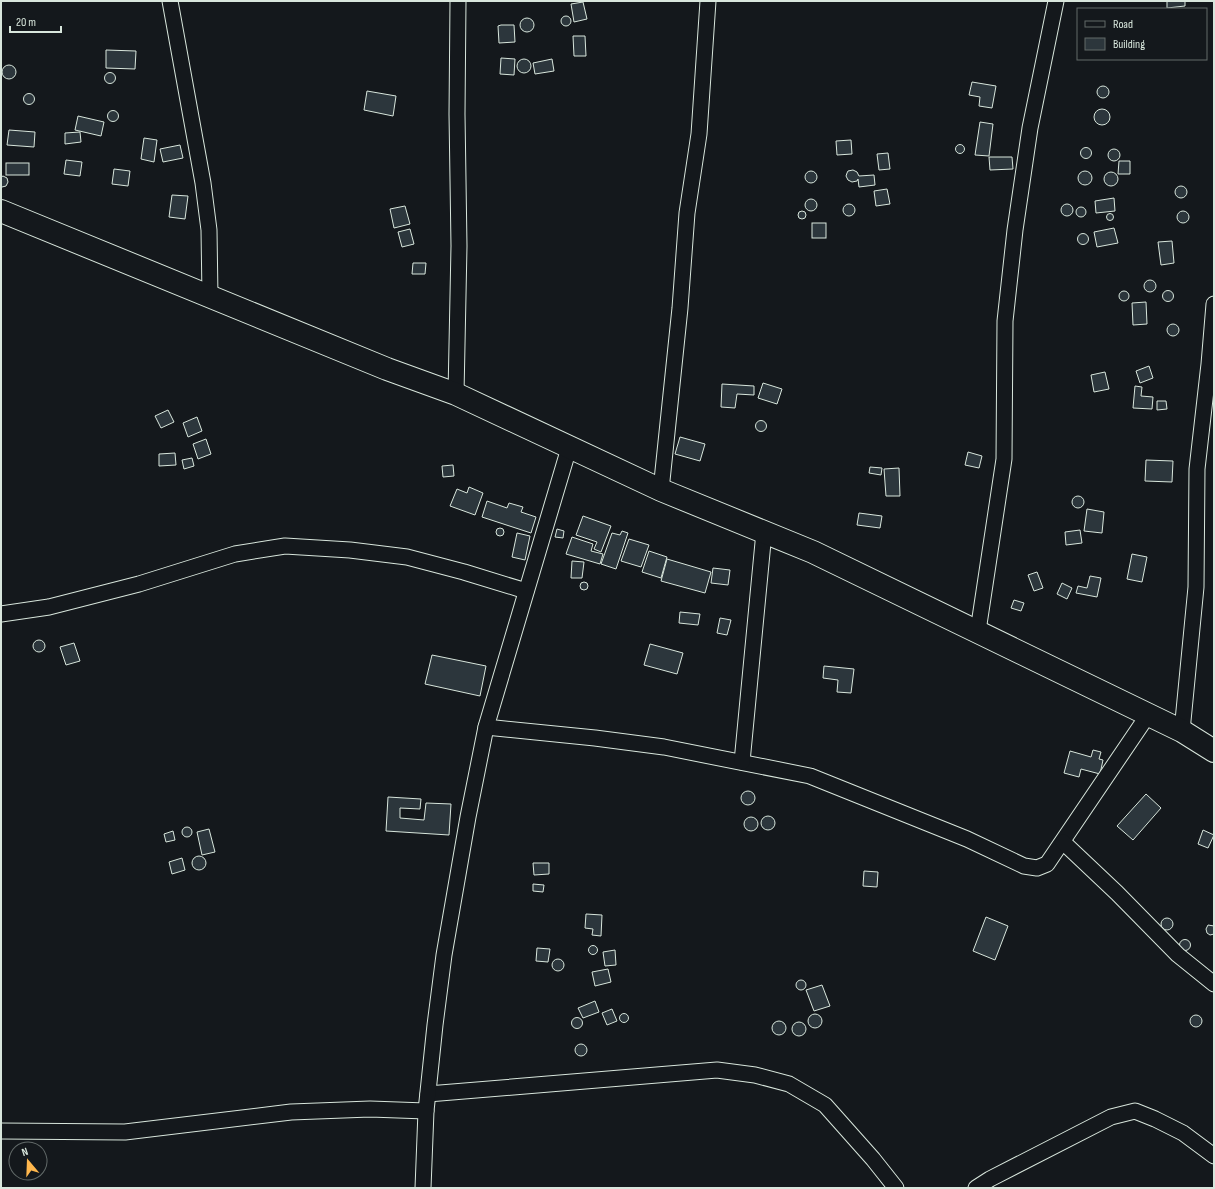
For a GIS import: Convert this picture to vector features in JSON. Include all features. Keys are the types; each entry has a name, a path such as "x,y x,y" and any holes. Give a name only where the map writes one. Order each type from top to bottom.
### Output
{"main road":[{"path":"1,211 387,369 456,394 661,490 814,552 1182,731 1214,751"}],"street":[{"path":"170,1 204,191 209,230 210,297"},
{"path":"456,394 459,246 457,114 458,1"},
{"path":"661,490 680,315 687,214 699,134 708,1"},
{"path":"978,631 1004,459 1005,321 1015,230 1030,128 1056,1"},
{"path":"1182,731 1196,587 1197,469 1214,304"},
{"path":"422,1188 426,1111 435,1025 444,955 468,817 486,727 569,448"},
{"path":"742,762 764,532"},
{"path":"1,614 49,606 139,584 235,554 285,546 350,550 407,557 464,572 526,591"},
{"path":"486,727 595,738 664,747 810,776 967,839 1024,866 1037,868 1048,864 1148,715"},
{"path":"1063,842 1117,893 1178,955 1214,984"},
{"path":"428,1094 717,1070 755,1075 789,1084 825,1105 873,1159 896,1188"},
{"path":"1,1131 125,1132 291,1112 370,1109 426,1111"},
{"path":"976,1188 990,1179 1111,1117 1135,1111 1155,1118 1182,1133 1214,1156"}],"building":[{"path":"1167,1 1185,1 1185,6 1167,8"},
{"path":"583,2 587,19 574,22 571,4"},
{"path":"564,16 568,16 570,17 570,25 564,26 561,23 561,19"},
{"path":"527,18 532,20 534,25 532,30 527,32 522,30 520,25 522,20"},
{"path":"514,25 515,42 499,43 498,26"},
{"path":"573,36 585,36 586,56 574,56"},
{"path":"106,50 136,51 135,69 106,68"},
{"path":"501,58 515,59 514,75 500,74"},
{"path":"524,59 529,61 531,66 529,71 524,73 519,71 517,66 519,61"},
{"path":"552,59 554,71 535,74 533,63"},
{"path":"9,65 14,67 16,72 14,77 9,79 4,77 2,72 4,67"},
{"path":"108,73 112,73 114,74 114,82 108,83 105,80 105,76"},
{"path":"972,82 996,86 992,108 979,106 980,97 969,95"},
{"path":"1103,86 1107,88 1109,92 1107,96 1103,98 1099,96 1097,92 1099,88"},
{"path":"367,91 396,96 393,116 364,110"},
{"path":"29,93 33,95 35,99 33,103 29,105 25,103 23,99 25,95"},
{"path":"1102,109 1109,114 1110,117 1105,124 1102,125 1095,120 1094,117 1099,110"},
{"path":"111,111 115,111 117,112 117,120 111,121 108,118 108,114"},
{"path":"78,116 104,122 101,136 75,130"},
{"path":"980,122 993,124 989,156 975,155"},
{"path":"9,130 35,132 34,147 7,145"},
{"path":"80,132 81,142 65,144 65,133"},
{"path":"144,138 157,140 154,162 141,159"},
{"path":"851,140 852,154 837,155 836,141"},
{"path":"180,145 183,158 163,162 160,149"},
{"path":"958,145 962,145 964,149 962,153 958,153 956,151 956,147"},
{"path":"1084,148 1088,148 1090,149 1090,157 1084,158 1081,155 1081,151"},
{"path":"1112,149 1116,149 1120,155 1116,161 1112,161 1108,157 1108,153"},
{"path":"888,153 890,169 879,170 877,154"},
{"path":"989,157 1012,157 1013,169 990,170"},
{"path":"66,160 82,162 80,176 64,174"},
{"path":"1119,161 1130,161 1130,174 1118,174"},
{"path":"6,163 29,163 29,175 6,175"},
{"path":"114,169 130,171 128,186 112,184"},
{"path":"853,170 857,172 859,176 874,175 875,185 859,187 858,179 857,181 852,182 848,180 846,176 848,171"},
{"path":"813,171 816,172 816,182 809,183 806,182 805,175 806,172"},
{"path":"1085,171 1090,173 1092,178 1090,183 1085,185 1080,183 1078,178 1080,173"},
{"path":"1111,172 1116,174 1118,179 1116,184 1111,186 1106,184 1104,179 1106,174"},
{"path":"3,176 7,178 8,182 6,186 1,187 1,177"},
{"path":"1179,186 1183,186 1187,192 1183,198 1179,198 1175,194 1175,190"},
{"path":"887,189 890,204 876,206 874,191"},
{"path":"172,195 188,196 185,219 169,217"},
{"path":"1114,198 1115,211 1096,213 1095,201"},
{"path":"811,199 815,201 817,205 815,209 811,211 807,209 805,205 807,201"},
{"path":"851,204 854,205 854,215 847,216 844,215 843,208 844,205"},
{"path":"1065,204 1069,204 1073,210 1069,216 1065,216 1061,212 1061,208"},
{"path":"405,206 410,224 394,228 390,209"},
{"path":"1079,207 1083,207 1085,208 1085,216 1079,217 1076,214 1076,210"},
{"path":"800,211 804,211 806,215 804,219 800,219 798,217 798,213"},
{"path":"1185,211 1188,212 1188,222 1181,223 1178,222 1177,215 1178,212"},
{"path":"1110,213 1113,214 1113,220 1110,221 1107,220 1106,217 1107,214"},
{"path":"812,223 826,223 826,238 812,238"},
{"path":"1114,228 1118,243 1097,247 1094,232"},
{"path":"410,229 414,244 402,247 398,232"},
{"path":"1081,234 1085,234 1087,235 1087,243 1081,244 1078,241 1078,237"},
{"path":"1172,241 1174,263 1161,265 1158,242"},
{"path":"413,263 426,263 425,274 412,274"},
{"path":"1148,280 1152,280 1156,286 1152,292 1148,292 1144,288 1144,284"},
{"path":"1168,290 1172,292 1174,296 1172,300 1168,302 1164,300 1162,296 1164,292"},
{"path":"1122,291 1126,291 1128,292 1128,300 1122,301 1119,298 1119,294"},
{"path":"1146,302 1147,324 1133,325 1132,303"},
{"path":"1173,324 1177,326 1179,330 1177,334 1173,336 1169,334 1167,330 1169,326"},
{"path":"1149,366 1153,378 1140,383 1136,371"},
{"path":"1105,372 1109,389 1094,392 1091,375"},
{"path":"763,383 782,389 777,404 758,398"},
{"path":"722,384 754,386 754,395 737,394 735,408 721,407"},
{"path":"1135,386 1142,387 1141,396 1153,397 1152,409 1133,408"},
{"path":"1157,401 1166,401 1167,409 1157,410"},
{"path":"168,410 174,422 161,428 155,416"},
{"path":"197,417 202,431 188,437 183,423"},
{"path":"761,420 765,422 767,426 765,430 761,432 757,430 755,426 757,422"},
{"path":"680,437 705,444 700,461 675,454"},
{"path":"206,439 211,454 198,459 193,444"},
{"path":"968,452 982,456 979,468 965,465"},
{"path":"175,453 176,465 159,466 159,454"},
{"path":"192,458 194,466 184,469 182,460"},
{"path":"1146,460 1173,461 1172,482 1145,481"},
{"path":"453,465 454,476 443,477 442,466"},
{"path":"870,467 882,468 881,475 869,473"},
{"path":"899,468 900,496 886,496 884,469"},
{"path":"469,487 483,493 475,515 450,506 457,489 467,493"},
{"path":"1078,496 1082,498 1084,502 1082,506 1078,508 1074,506 1072,502 1074,498"},
{"path":"487,501 507,508 509,503 523,507 521,512 536,517 531,533 482,517"},
{"path":"1087,509 1104,512 1102,533 1084,531"},
{"path":"859,513 882,516 880,528 857,525"},
{"path":"583,516 611,526 601,552 594,549 597,542 576,535"},
{"path":"498,528 502,528 504,532 502,536 498,536 496,534 496,530"},
{"path":"557,529 564,531 563,538 555,537"},
{"path":"1080,530 1082,543 1066,545 1065,532"},
{"path":"622,531 628,533 616,569 601,564 612,533 620,535"},
{"path":"517,533 530,536 525,560 512,557"},
{"path":"572,537 593,544 591,551 603,554 600,564 566,554"},
{"path":"629,539 649,545 641,567 621,561"},
{"path":"649,551 667,557 661,578 642,572"},
{"path":"1132,554 1147,557 1142,582 1127,579"},
{"path":"667,559 711,572 705,593 661,581"},
{"path":"572,561 584,562 582,578 571,578"},
{"path":"713,568 730,570 728,585 711,583"},
{"path":"1037,572 1043,588 1034,591 1028,575"},
{"path":"1090,576 1101,578 1097,597 1076,593 1078,586 1087,588"},
{"path":"584,582 587,583 587,589 584,590 581,589 580,586 581,583"},
{"path":"1062,583 1072,588 1067,599 1057,594"},
{"path":"1014,600 1024,603 1021,611 1011,608"},
{"path":"680,612 700,614 698,625 679,623"},
{"path":"720,618 731,620 727,635 717,633"},
{"path":"37,640 41,640 45,646 41,652 37,652 33,648 33,644"},
{"path":"74,643 80,661 66,665 60,647"},
{"path":"650,644 683,653 677,674 644,665"},
{"path":"432,655 486,666 480,696 425,684"},
{"path":"824,666 854,669 851,693 837,692 838,680 823,678"},
{"path":"1093,750 1101,752 1099,759 1103,760 1100,774 1081,769 1079,777 1064,773 1070,751 1091,757"},
{"path":"745,791 751,791 755,795 755,801 751,805 745,805 741,801 741,795"},
{"path":"1146,794 1161,808 1133,840 1117,826"},
{"path":"388,797 421,799 420,809 400,808 400,818 424,820 426,803 451,804 449,835 386,831"},
{"path":"765,816 771,816 775,820 775,826 771,830 765,830 761,826 761,820"},
{"path":"751,817 756,819 758,824 756,829 751,831 746,829 744,824 746,819"},
{"path":"185,827 189,827 191,828 191,836 185,837 182,834 182,830"},
{"path":"209,829 215,852 202,855 197,832"},
{"path":"1203,830 1214,835 1208,848 1198,844"},
{"path":"173,831 175,840 166,842 164,834"},
{"path":"199,856 204,858 206,863 204,868 199,870 194,868 192,863 194,858"},
{"path":"182,858 185,870 172,874 169,862"},
{"path":"533,863 549,863 549,874 534,875"},
{"path":"864,871 878,872 877,887 863,886"},
{"path":"533,884 544,885 543,892 533,891"},
{"path":"586,914 602,915 601,936 592,935 593,929 585,928"},
{"path":"986,917 1008,926 995,960 973,951"},
{"path":"1169,918 1172,919 1172,929 1165,930 1162,929 1161,922 1162,919"},
{"path":"1208,925 1214,926 1214,934 1210,935 1207,933 1206,929"},
{"path":"1183,940 1187,940 1189,941 1189,949 1183,950 1180,947 1180,943"},
{"path":"593,945 598,950 593,955 588,950"},
{"path":"537,948 550,949 548,962 536,961"},
{"path":"615,950 616,965 605,966 603,952"},
{"path":"556,959 560,959 564,965 560,971 556,971 552,967 552,963"},
{"path":"608,969 611,982 595,986 592,972"},
{"path":"801,980 806,985 801,990 796,985"},
{"path":"822,985 830,1006 814,1011 806,990"},
{"path":"595,1001 599,1012 583,1018 578,1008"},
{"path":"612,1009 617,1021 607,1025 602,1013"},
{"path":"622,1014 626,1014 628,1018 626,1022 622,1022 620,1020 620,1016"},
{"path":"815,1014 820,1016 822,1021 820,1026 815,1028 810,1026 808,1021 810,1016"},
{"path":"1198,1015 1201,1016 1201,1026 1194,1027 1191,1026 1190,1019 1191,1016"},
{"path":"577,1017 581,1019 583,1023 581,1027 577,1029 573,1027 571,1023 573,1019"},
{"path":"779,1021 784,1023 786,1028 784,1033 779,1035 774,1033 772,1028 774,1023"},
{"path":"799,1022 804,1024 806,1029 804,1034 799,1036 794,1034 792,1029 794,1024"},
{"path":"579,1044 583,1044 587,1050 583,1056 579,1056 575,1052 575,1048"}]}
